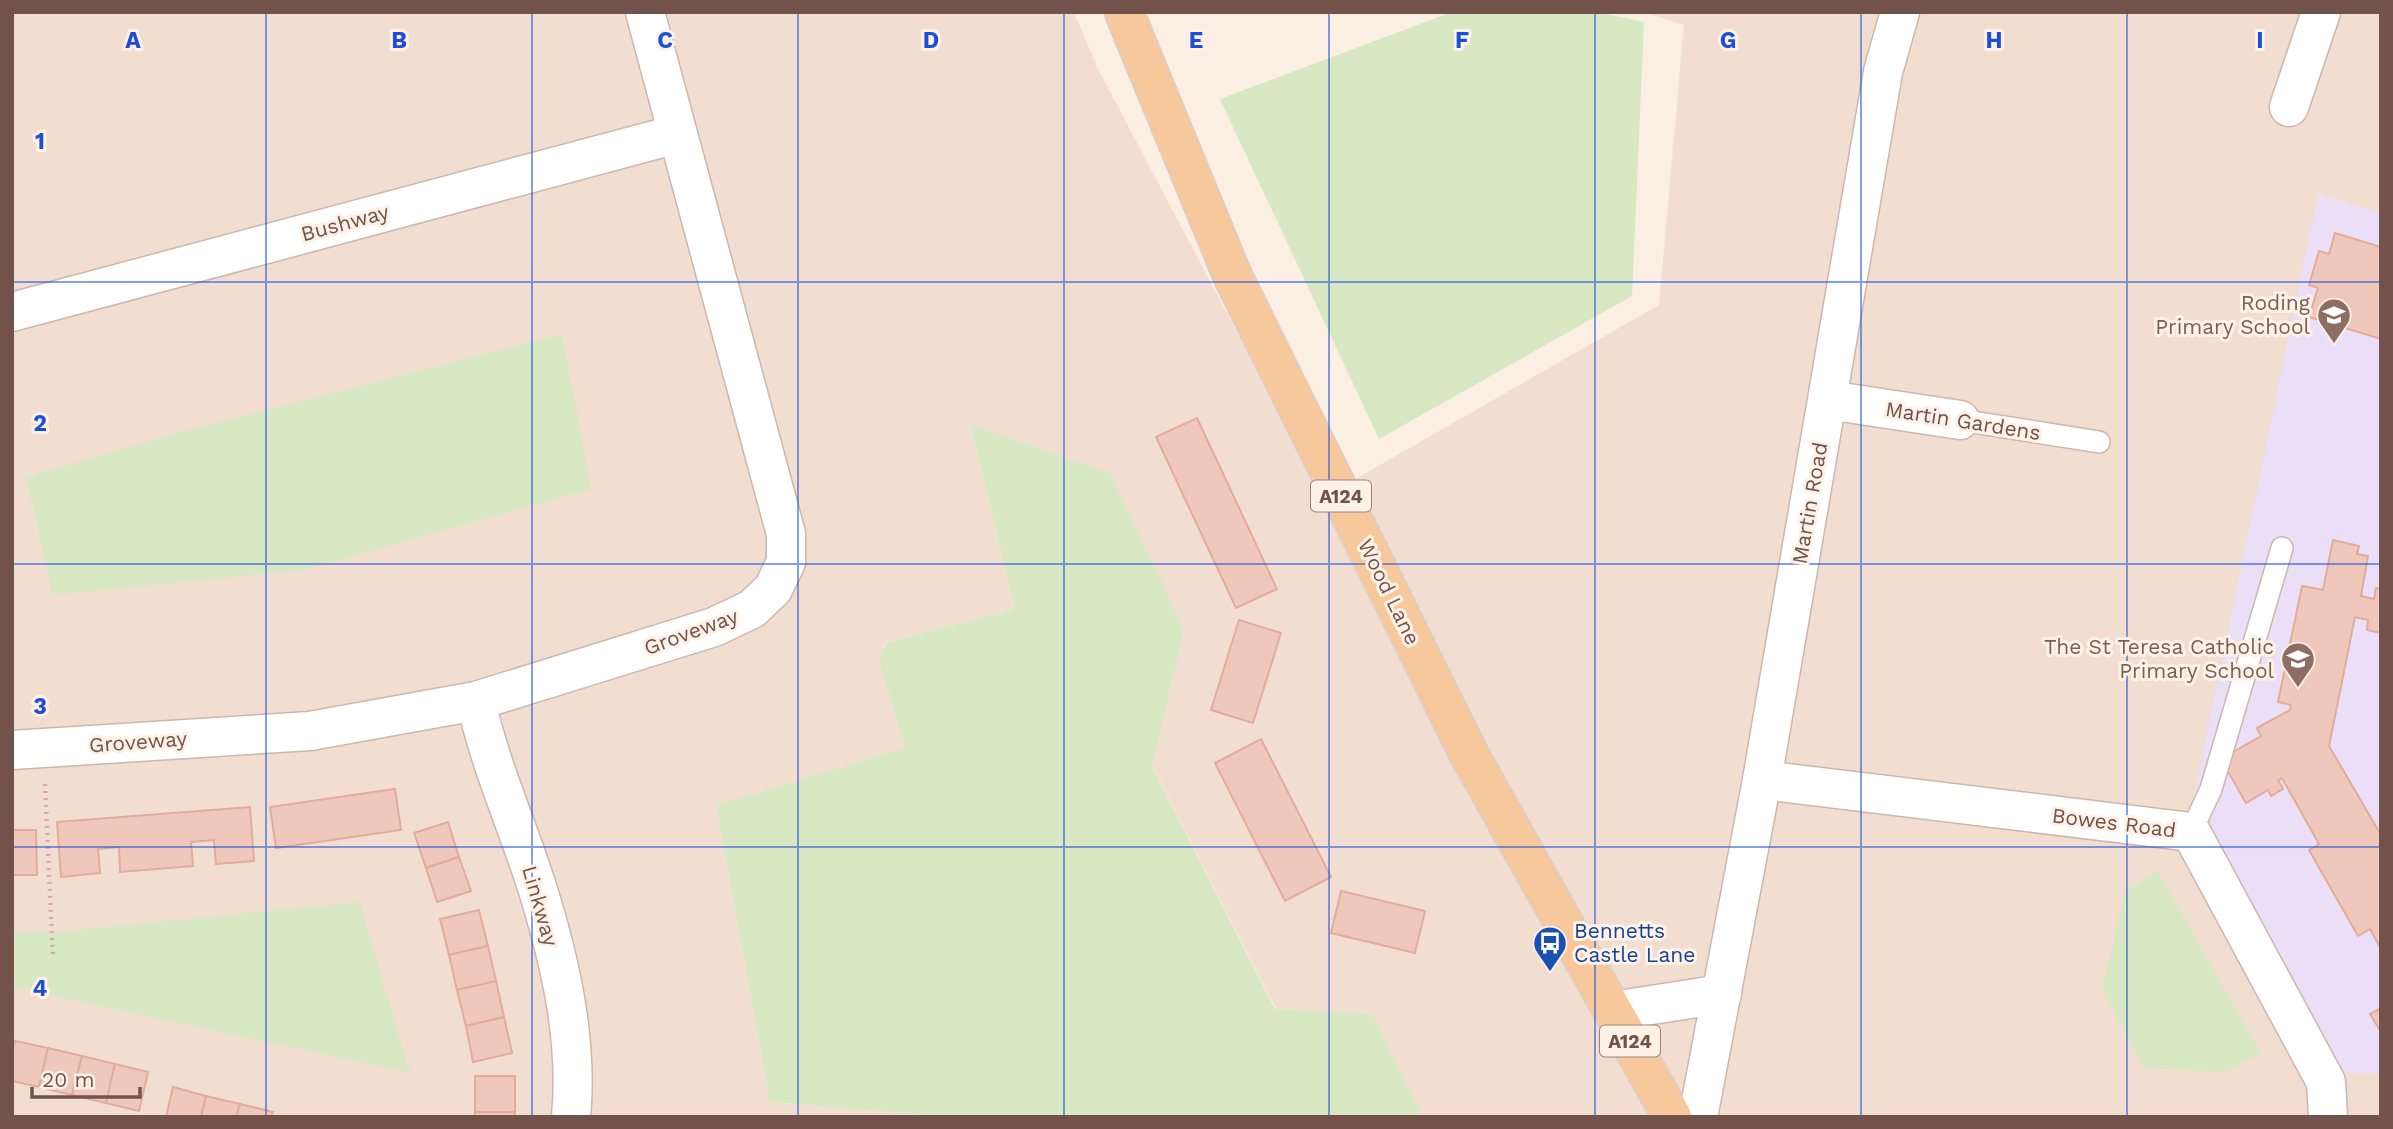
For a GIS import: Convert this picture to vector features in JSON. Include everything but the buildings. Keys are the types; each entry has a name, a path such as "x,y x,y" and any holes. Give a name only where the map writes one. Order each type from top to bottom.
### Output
{"main road":[{"name":"Wood Lane","path":"1124,12 1239,289 1469,754 1672,1117"}],"street":[{"name":"Groveway","path":"28,749 310,731 476,701 714,626 752,609 773,589 786,562 786,534 645,12"},
{"name":"Martin Road","path":"1698,1117 1762,780 1883,72 1900,12"},
{"path":"2289,107 2321,12"},
{"name":"Bushway","path":"12,312 677,134"},
{"name":"Martin Gardens","path":"1828,400 1960,420"},
{"name":"Linkway","path":"476,701 484,740 541,901 567,1007 574,1085 571,1117"},
{"name":"Bowes Road","path":"1762,780 2191,832 2326,1082 2328,1117"},
{"path":"1613,1011 1722,993"}],"lane":[{"name":"Martin Gardens","path":"1960,420 2099,442"},
{"path":"2191,832 2211,789 2282,548"}],"path":[{"path":"28,749 53,958"}],"shaded area":[{"path":"12,12 1074,12 1098,69 1324,497 1659,305 1684,25 1643,12 2381,12 2381,1117 1423,1117 1372,1013 1276,1009 1152,766 1184,631 970,425 1015,609 886,642 878,659 905,748 716,805 770,1102 947,1117 12,1117"},
{"name":"The St Teresa Catholic Primary School","path":"2318,194 2381,214 2381,1073 2335,1073 2188,826"}],"green space":[{"path":"1452,12 1597,12 1644,22 1632,296 1379,439 1220,99"},
{"path":"562,334 591,489 303,570 53,595 26,477 181,432"},
{"path":"970,424 1111,474 1184,631 1152,767 1275,1009 1372,1013 1423,1117 947,1117 770,1102 716,805 905,748 878,659 887,642 1015,609"},
{"path":"2158,871 2261,1053 2226,1072 2144,1068 2102,990 2125,891"},
{"path":"360,902 410,1073 12,987 12,932 59,932"}],"place":[{"name":"Roding Primary School","path":"2334,345"},
{"name":"The St Teresa Catholic Primary School","path":"2298,689"},
{"name":"Bennetts Castle Lane","path":"1550,973"}]}
